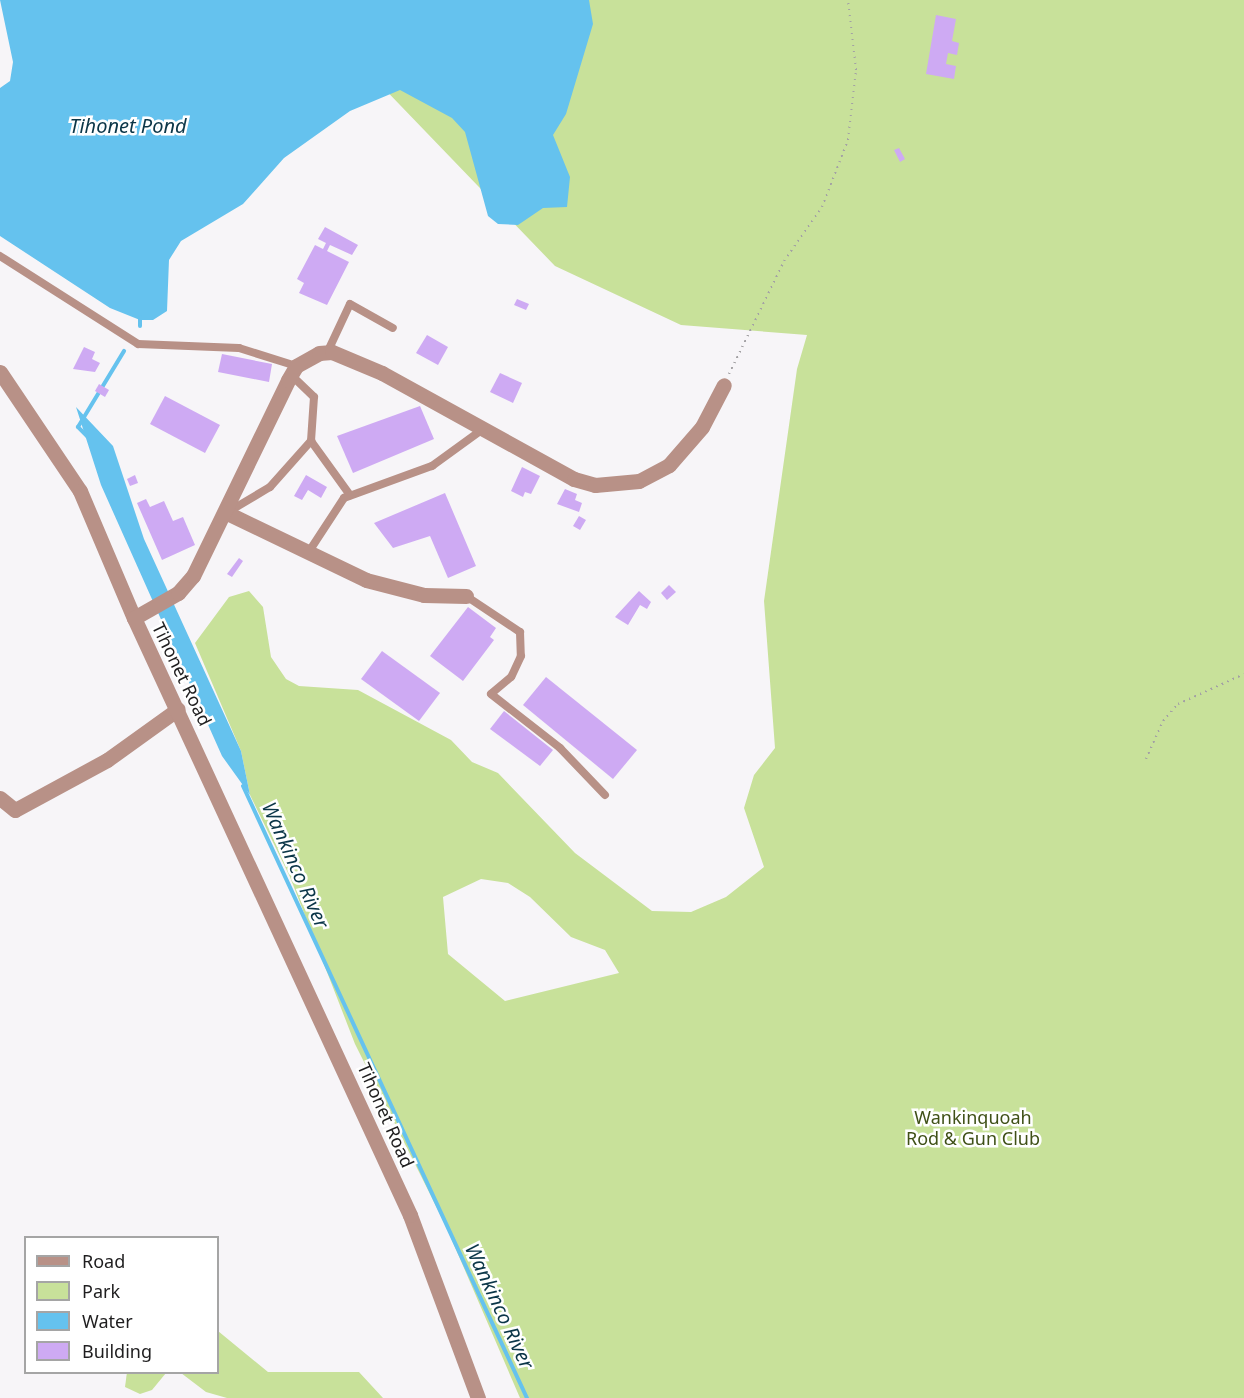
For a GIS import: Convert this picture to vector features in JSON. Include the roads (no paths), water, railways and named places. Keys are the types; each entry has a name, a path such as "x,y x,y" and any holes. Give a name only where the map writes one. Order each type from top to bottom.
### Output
{"street":[{"path":"294,370 327,352 382,373 574,479 595,485 629,484 678,457 724,385"},
{"name":"Tihonet Road","path":"294,370 227,513 178,593 134,618 410,1215 478,1398"},
{"path":"0,372 80,491 134,618"},
{"path":"227,513 308,553 398,589 466,596"},
{"path":"0,798 15,810 107,760 178,709"}],"lane":[{"path":"0,256 138,344 239,348 294,370 314,397 311,441 270,488 227,513"},
{"path":"327,352 350,304 393,328"},
{"path":"308,553 350,495 432,466 483,429"},
{"path":"311,441 350,495"},
{"path":"466,596 520,632 521,656 511,676 491,694 560,747 605,795"}],"water":[{"name":"Tihonet Pond","path":"0,0 589,0 593,24 566,114 553,135 570,177 567,207 543,208 518,225 498,224 488,216 465,132 452,118 400,90 350,111 284,158 243,204 181,241 169,260 167,311 153,320 140,320 110,308 0,236 0,88 10,81 13,62"},
{"path":"76,407 113,446 144,539 241,751 250,795 222,756 101,485"}],"waterway":[{"name":"Wankinco River","path":"140,317 140,326"},
{"name":"Wankinco River","path":"87,436 78,427 124,351"},
{"name":"Wankinco River","path":"243,786 527,1398"}],"park label":[{"name":"Wankinquoah Rod & Gun Club","path":"973,1128"}]}
